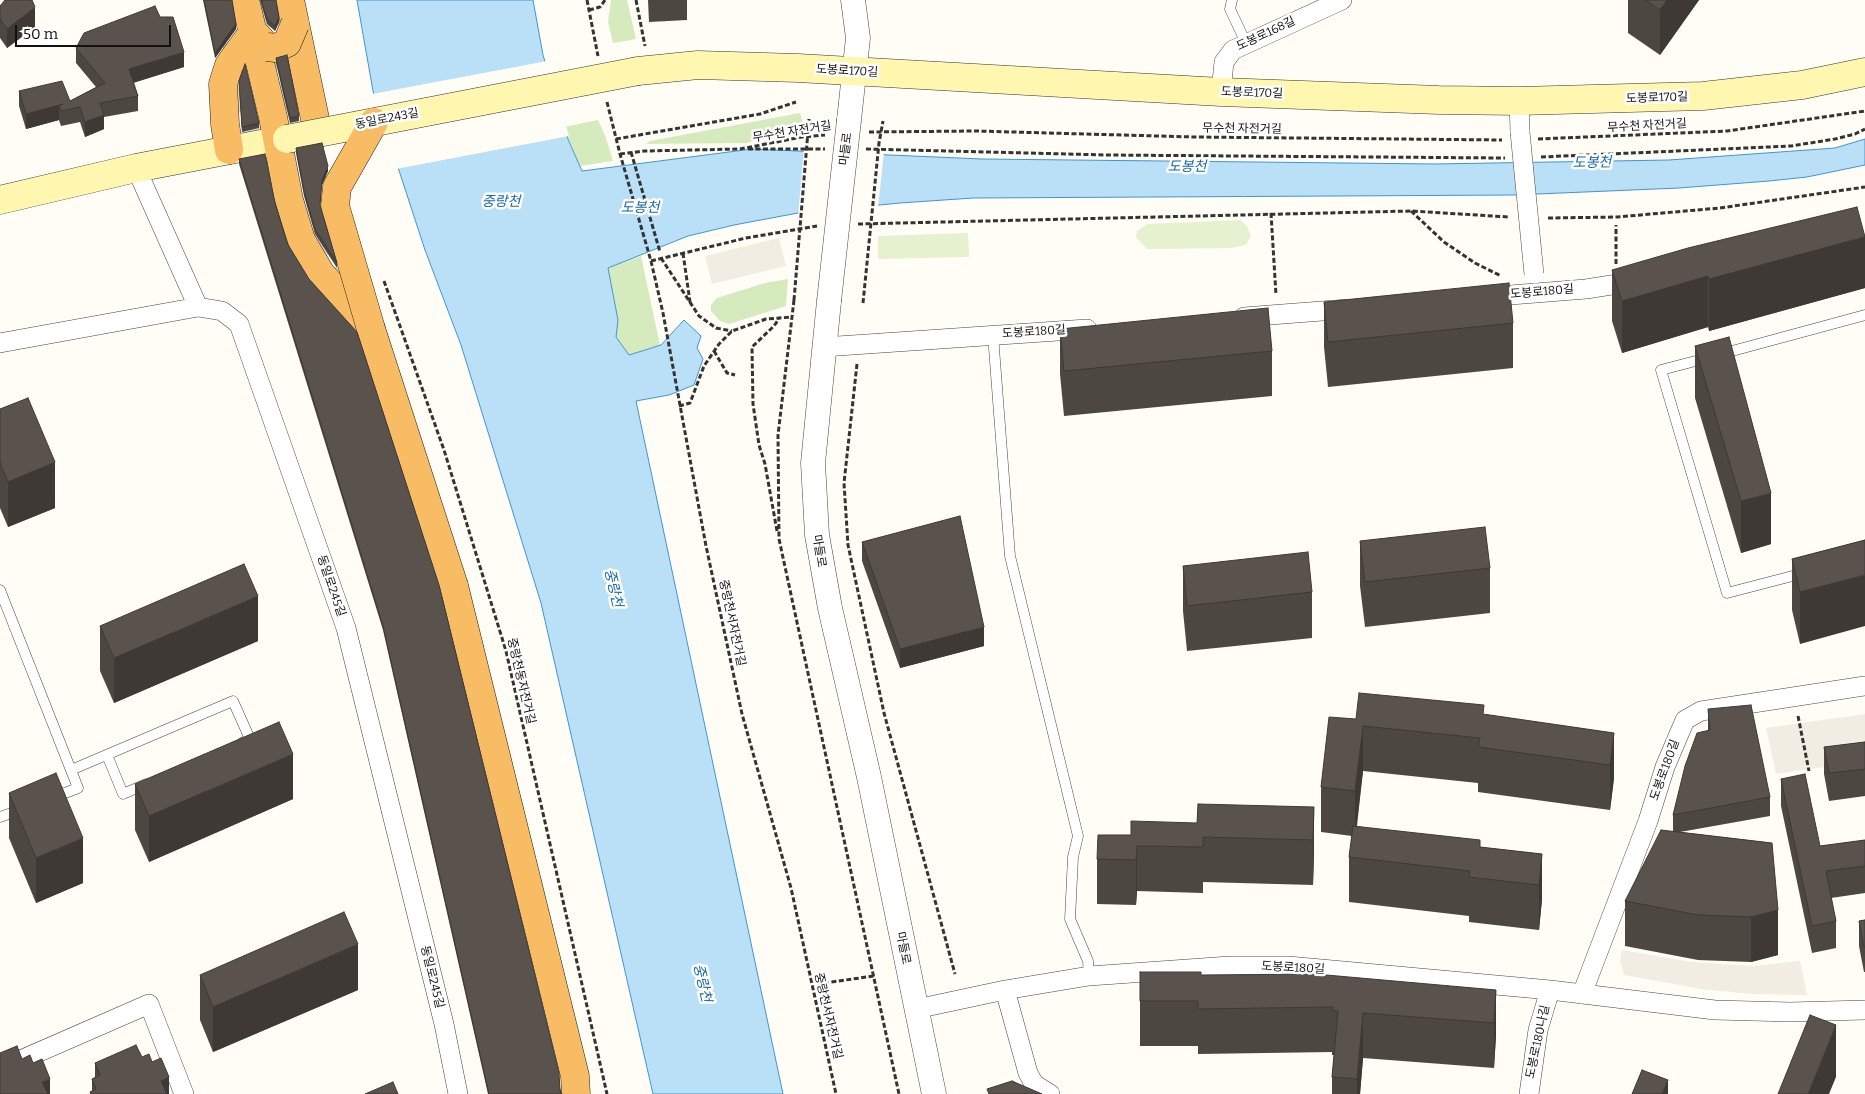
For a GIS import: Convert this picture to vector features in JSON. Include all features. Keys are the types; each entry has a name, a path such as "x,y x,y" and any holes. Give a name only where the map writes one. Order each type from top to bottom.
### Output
{"highway":[{"path":"245,0 260,39 282,140 289,200 301,240 321,274 366,324"},
{"path":"260,39 276,48 287,42 292,12"},
{"path":"292,12 318,133"},
{"path":"229,150 225,124 223,84 230,65 260,39"},
{"path":"374,122 337,187 335,206 366,324 454,586 575,1076 576,1094"}],"main road":[{"name":"도봉로170길","path":"641,59 698,65 855,71 1043,84 1439,100 1519,101 1712,95 1802,85 1865,72"},
{"name":"동일로243길","path":"0,200 136,168 374,122 641,59"}],"street":[{"name":"마들로","path":"853,0 858,38 855,71 857,126 823,347 814,463 816,535 830,608 869,777 934,1094"},
{"name":"도봉로168길","path":"1221,92 1226,57 1233,50 1342,0"},
{"path":"1519,101 1520,137 1535,284"},
{"path":"136,168 198,307"},
{"name":"도봉로180길","path":"1466,299 1535,284 1602,287 1655,277"},
{"name":"동일로245길","path":"0,343 198,307 222,311 239,324 346,628 444,1024 458,1094"},
{"path":"1228,318 1366,307"},
{"name":"도봉로180길","path":"823,347 1101,328"},
{"name":"도봉로180길","path":"1582,994 1645,828 1665,767 1685,720 1689,716 1701,711 1865,686"},
{"name":"도봉로180길","path":"916,1009 1004,990 1090,976 1230,966 1288,966 1550,990 1715,1010 1790,1012 1865,1010"},
{"path":"1004,990 1030,1077 1034,1084 1050,1094"},
{"name":"도봉로180나길","path":"1529,1094 1538,1030 1550,990"},
{"path":"0,1069 148,1004 184,1094"}],"lane":[{"path":"1232,0 1230,9 1246,43"},
{"path":"1819,570 1727,593 1661,370 1865,315"},
{"path":"993,335 1010,556 1078,836 1073,857 1069,913 1088,961 1090,976"},
{"path":"0,590 78,788 44,801"},
{"path":"71,770 232,701 250,739 232,747"},
{"path":"106,755 123,794 159,779"},
{"path":"0,818 26,808"}],"path":[{"path":"589,10 600,8 605,0"},
{"path":"636,0 641,59"},
{"path":"616,139 760,114 796,102"},
{"name":"무수천 자전거길","path":"857,126 1194,138 1520,137 1727,131 1865,111"},
{"path":"779,539 778,435 794,300 809,119"},
{"path":"862,303 883,121"},
{"path":"1538,157 1791,146 1836,139 1865,129"},
{"name":"무수천 자전거길","path":"620,154 631,152 740,149 802,137 829,134"},
{"path":"740,149 827,149"},
{"path":"856,149 1106,155 1510,158"},
{"path":"631,152 660,252"},
{"name":"중랑천서자전거길","path":"620,154 650,255 706,546 742,714 791,888 836,1094"},
{"path":"1545,218 1617,217 1720,208 1865,186"},
{"path":"1411,211 1444,242 1475,263 1535,284"},
{"path":"849,224 1411,211 1517,218"},
{"path":"1271,213 1277,315"},
{"path":"1616,225 1616,273"},
{"path":"651,261 778,231 823,226"},
{"path":"683,253 690,304"},
{"path":"661,258 699,316 708,324 732,331"},
{"name":"중랑천동자전거길","path":"384,281 444,450 506,651 607,1094"},
{"path":"679,406 690,403 704,366 714,350 732,331 766,318 792,316"},
{"path":"780,317 774,326 752,347 752,404 779,539 899,1094"},
{"path":"714,350 727,373 735,375"},
{"path":"857,361 844,483 848,545 884,713 955,974"},
{"path":"1794,698 1810,772"},
{"path":"824,983 874,976"}],"green space":[{"path":"611,0 627,0 636,39 613,43 608,22"},
{"path":"800,113 803,123 800,125 747,143 646,144 650,141"},
{"path":"598,120 613,161 580,166 564,127"},
{"path":"1240,220 1247,226 1251,236 1246,245 1231,248 1147,249 1136,237 1137,231 1147,224"},
{"path":"968,233 969,257 878,259 878,236"},
{"path":"641,256 660,345 629,355 616,337 618,320 608,268"},
{"path":"788,279 786,306 729,324 720,321 711,311 711,305 717,298 765,283"}],"shaded area":[{"path":"779,238 786,266 712,284 705,256"},
{"path":"1865,714 1865,761 1776,774 1766,728"},
{"path":"1622,950 1692,962 1754,966 1800,961 1807,995 1751,994 1701,989 1624,975 1620,961"}],"water":[{"name":"중랑천","path":"357,0 533,0 543,55 568,139 582,171 752,149 982,159 1435,164 1669,160 1835,148 1865,139 1865,165 1807,177 1769,181 1679,188 1514,195 973,198 900,203 798,213 734,225 688,236 608,268 618,320 616,337 629,355 661,345 684,320 701,336 697,348 703,359 694,385 669,395 636,401 783,1094 653,1094 541,603 461,345 425,250 373,91"}],"pier":[{"path":"547,61 569,136 396,169 372,94"},
{"path":"804,149 884,152 878,208 798,216"}],"building":[{"path":"5,0 32,0 35,7 7,29 0,19 0,6"},
{"path":"204,0 232,0 236,24 215,53"},
{"path":"261,0 276,0 279,17 275,26 267,19"},
{"path":"1646,0 1667,0 1660,10"},
{"path":"155,6 160,17 173,17 184,52 129,69 138,96 100,103 104,115 85,122 80,107 61,111 59,106 63,104 26,114 19,91 62,81 70,101 105,83 76,48 84,33"},
{"path":"287,55 299,116 290,118 276,58"},
{"path":"245,64 259,123 242,127 239,81"},
{"path":"322,143 328,166 322,180 320,205 337,263 315,229 304,191 296,148"},
{"path":"265,154 274,199 287,243 309,279 357,332 439,585 559,1073 562,1094 489,1094 383,626 239,159"},
{"path":"1857,207 1865,237 1709,279 1708,276 1622,301 1612,270 1688,248"},
{"path":"1509,283 1513,323 1328,342 1324,302"},
{"path":"1268,308 1272,351 1064,371 1060,329"},
{"path":"1729,337 1771,493 1741,501 1695,346"},
{"path":"28,398 55,462 8,482 0,463 0,409"},
{"path":"960,516 984,627 900,649 862,542"},
{"path":"1485,527 1490,568 1365,582 1360,541"},
{"path":"1865,540 1865,575 1800,592 1792,559"},
{"path":"1308,552 1312,592 1187,606 1183,566"},
{"path":"244,564 258,596 114,658 100,626"},
{"path":"1359,693 1484,705 1483,714 1614,733 1610,765 1478,747 1480,738 1363,726 1355,791 1321,787 1329,717 1356,719"},
{"path":"1751,705 1770,797 1673,815 1685,766 1697,733 1710,730 1708,709"},
{"path":"279,722 293,754 149,816 135,784"},
{"path":"1865,742 1865,769 1829,773 1824,747"},
{"path":"56,773 83,838 36,858 9,793"},
{"path":"1805,774 1820,846 1865,840 1865,866 1826,871 1836,921 1812,926 1781,779"},
{"path":"1198,804 1314,807 1313,840 1203,837 1203,847 1137,846 1136,860 1097,859 1098,835 1131,835 1131,821 1197,823"},
{"path":"1353,826 1480,840 1480,847 1542,854 1539,885 1469,877 1470,871 1349,857"},
{"path":"1661,830 1772,843 1778,910 1751,917 1698,915 1625,901"},
{"path":"344,912 358,944 213,1007 200,975"},
{"path":"1865,920 1865,947 1864,947 1859,921"},
{"path":"1140,972 1201,972 1201,975 1315,974 1496,990 1494,1023 1363,1013 1357,1079 1332,1077 1338,1011 1332,1010 1333,1007 1198,1009 1198,1001 1140,1001"},
{"path":"1810,1015 1836,1025 1808,1094 1778,1094"},
{"path":"136,1045 142,1057 149,1054 152,1062 161,1058 169,1077 161,1081 167,1094 91,1094 90,1092 96,1089 92,1079 100,1075 95,1063"},
{"path":"17,1046 22,1059 30,1055 33,1063 42,1059 50,1079 42,1082 48,1094 0,1094 0,1053"},
{"path":"1642,1070 1668,1080 1662,1094 1632,1094"},
{"path":"1012,1081 1042,1094 989,1094 987,1089"},
{"path":"393,1082 398,1094 365,1094"}],"tunnel":[{"path":"226,0 265,167"},
{"path":"265,0 304,159"},
{"path":"323,227 346,306"}],"water label":[{"name":"도봉천","path":"1592,163"},
{"name":"도봉천","path":"1187,167"},
{"name":"도봉천","path":"640,208"}]}
